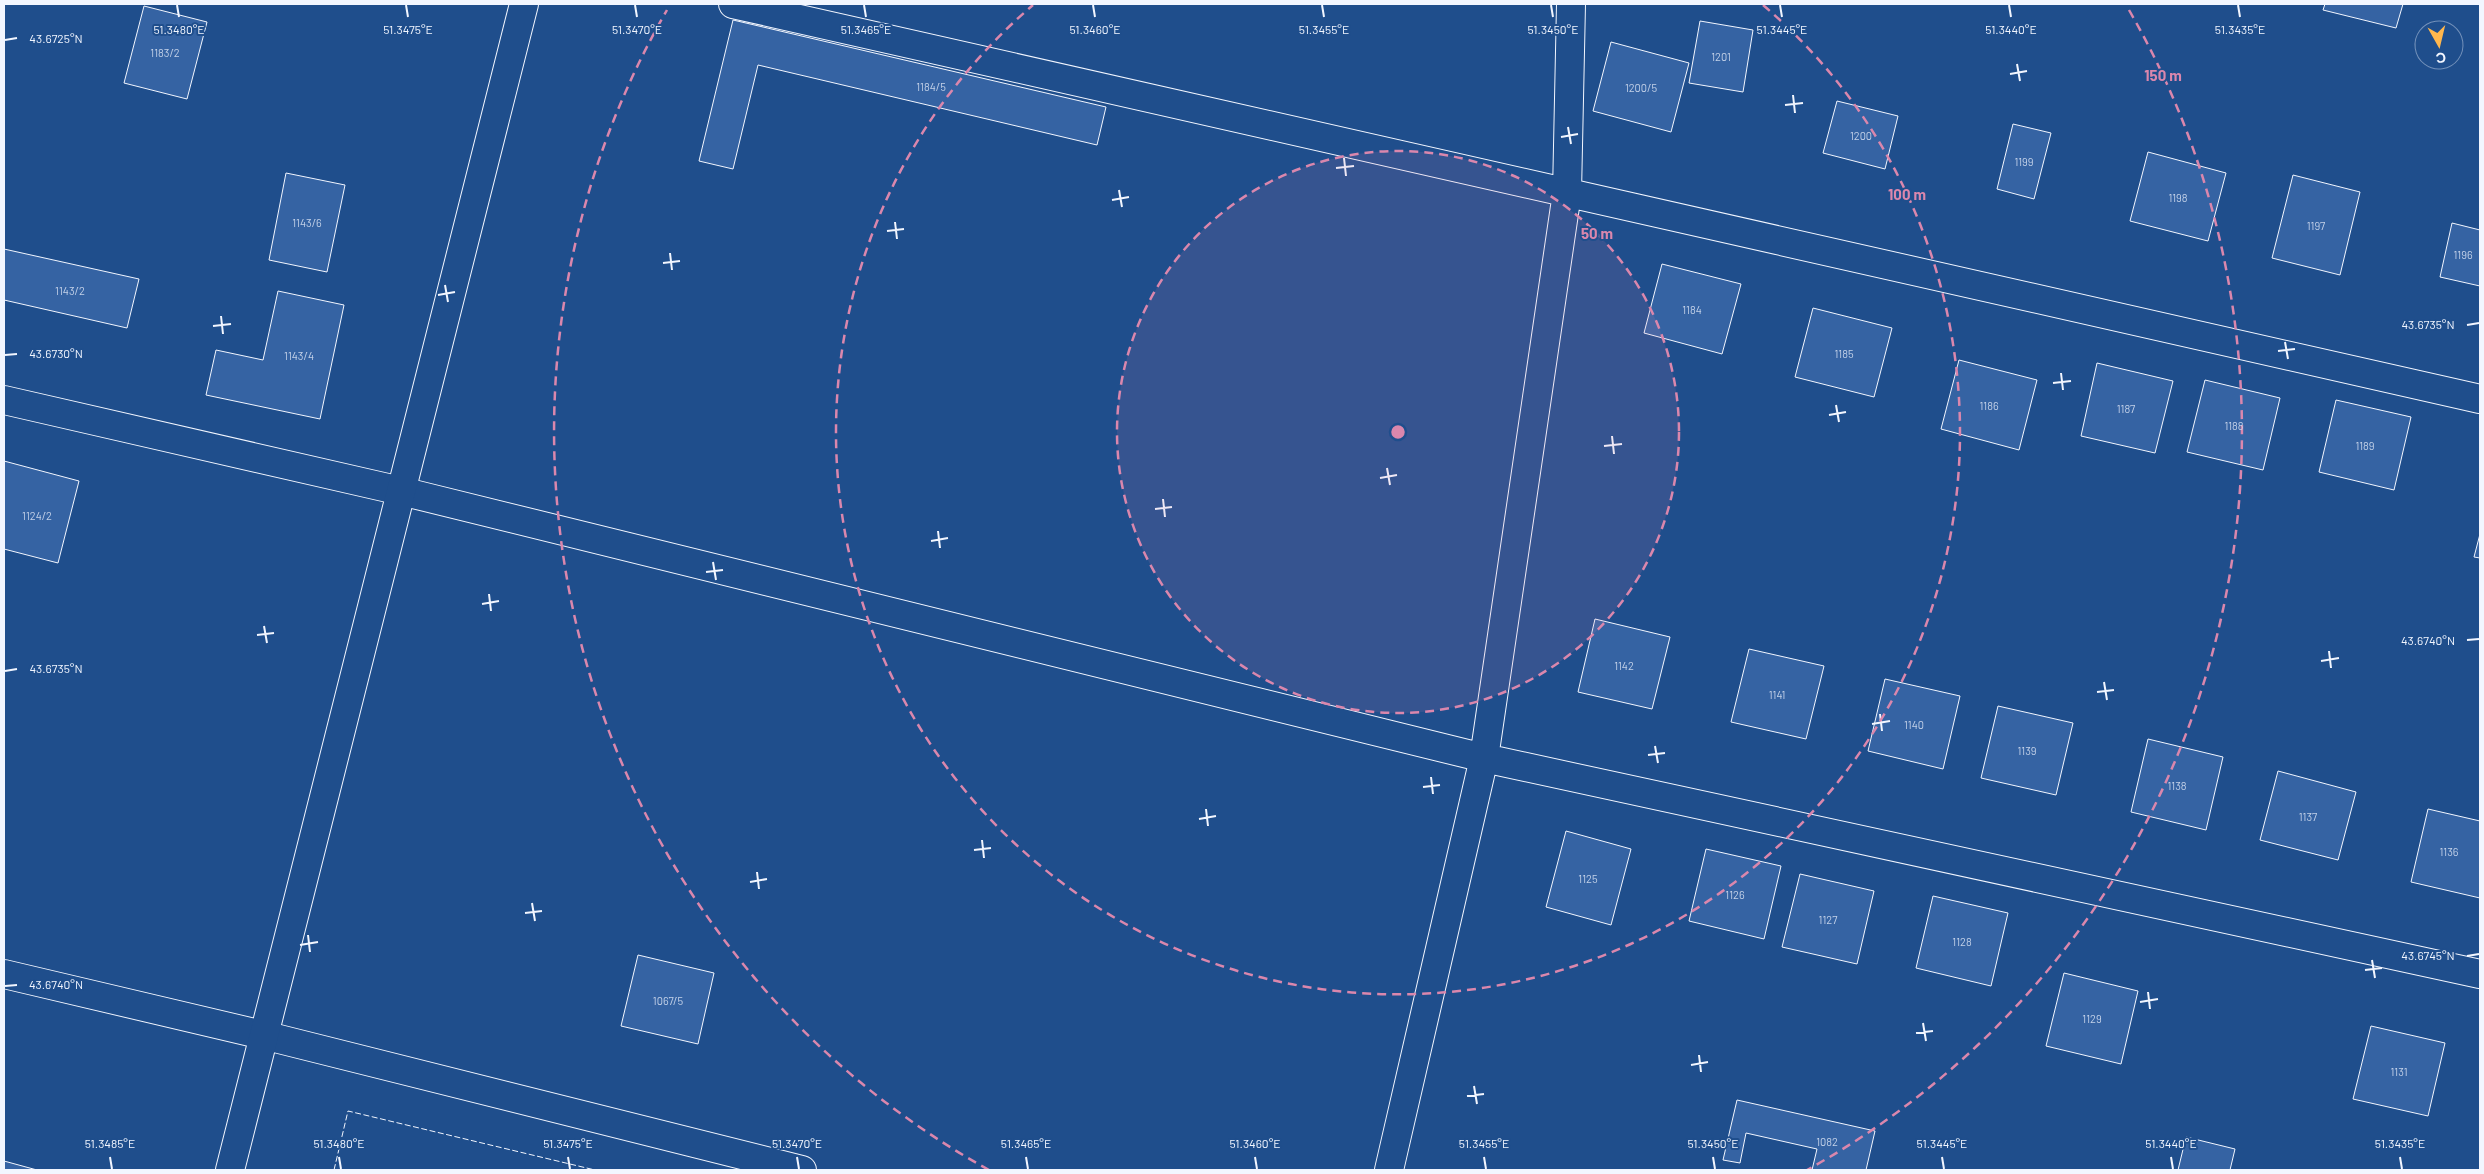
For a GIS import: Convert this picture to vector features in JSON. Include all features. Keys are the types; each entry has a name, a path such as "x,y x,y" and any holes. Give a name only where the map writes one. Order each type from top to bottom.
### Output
{"street":[{"path":"230,1170 524,4"},
{"path":"733,4 2480,399"},
{"path":"1389,1170 1484,758 1567,193 1571,4"},
{"path":"4,400 401,491 1484,758 2480,974"},
{"path":"4,974 263,1035 802,1170"}],"building":[{"path":"2325,4 2403,4 2396,28 2323,10"},
{"path":"144,6 207,22 187,99 124,83"},
{"path":"733,20 1106,107 1097,145 758,65 733,169 699,161"},
{"path":"1700,21 1753,30 1743,92 1689,83"},
{"path":"1611,42 1689,63 1671,132 1593,111"},
{"path":"1837,101 1898,116 1885,169 1823,153"},
{"path":"2013,124 2051,133 2034,199 1997,189"},
{"path":"2148,152 2226,173 2208,241 2130,221"},
{"path":"286,173 345,185 327,272 269,260"},
{"path":"2293,175 2360,192 2340,275 2272,258"},
{"path":"2452,223 2480,230 2480,286 2440,277"},
{"path":"4,249 139,279 127,328 4,300"},
{"path":"1662,264 1741,284 1722,354 1644,333"},
{"path":"278,291 344,305 320,419 206,395 216,350 263,360"},
{"path":"1813,308 1892,328 1874,397 1795,377"},
{"path":"1959,360 2037,380 2019,450 1941,429"},
{"path":"2097,363 2173,381 2155,453 2081,436"},
{"path":"2205,380 2280,398 2263,470 2187,452"},
{"path":"2336,400 2411,417 2394,490 2319,472"},
{"path":"4,461 79,481 58,563 4,549"},
{"path":"2480,534 2480,558 2474,557"},
{"path":"1595,619 1670,637 1652,709 1578,692"},
{"path":"1749,649 1824,666 1806,739 1731,722"},
{"path":"1885,679 1960,696 1943,769 1868,751"},
{"path":"1998,706 2073,723 2056,795 1981,778"},
{"path":"2148,739 2223,757 2206,830 2131,812"},
{"path":"2278,771 2356,792 2338,860 2260,840"},
{"path":"2428,809 2480,821 2480,898 2411,882"},
{"path":"1566,831 1631,849 1611,925 1546,907"},
{"path":"1706,849 1781,866 1764,939 1689,921"},
{"path":"1800,874 1874,891 1857,964 1782,947"},
{"path":"1933,896 2008,913 1991,986 1916,968"},
{"path":"638,955 714,973 698,1044 621,1026"},
{"path":"2064,973 2138,991 2121,1064 2046,1046"},
{"path":"2371,1026 2445,1043 2428,1116 2353,1099"},
{"path":"1737,1100 1875,1131 1866,1170 1812,1170 1817,1149 1746,1133 1740,1163 1723,1160"},
{"path":"2186,1137 2235,1149 2230,1170 2178,1170"},
{"path":"4,1161 37,1170 4,1170"}],"fence":[{"path":"334,1170 348,1111 595,1170"}]}
